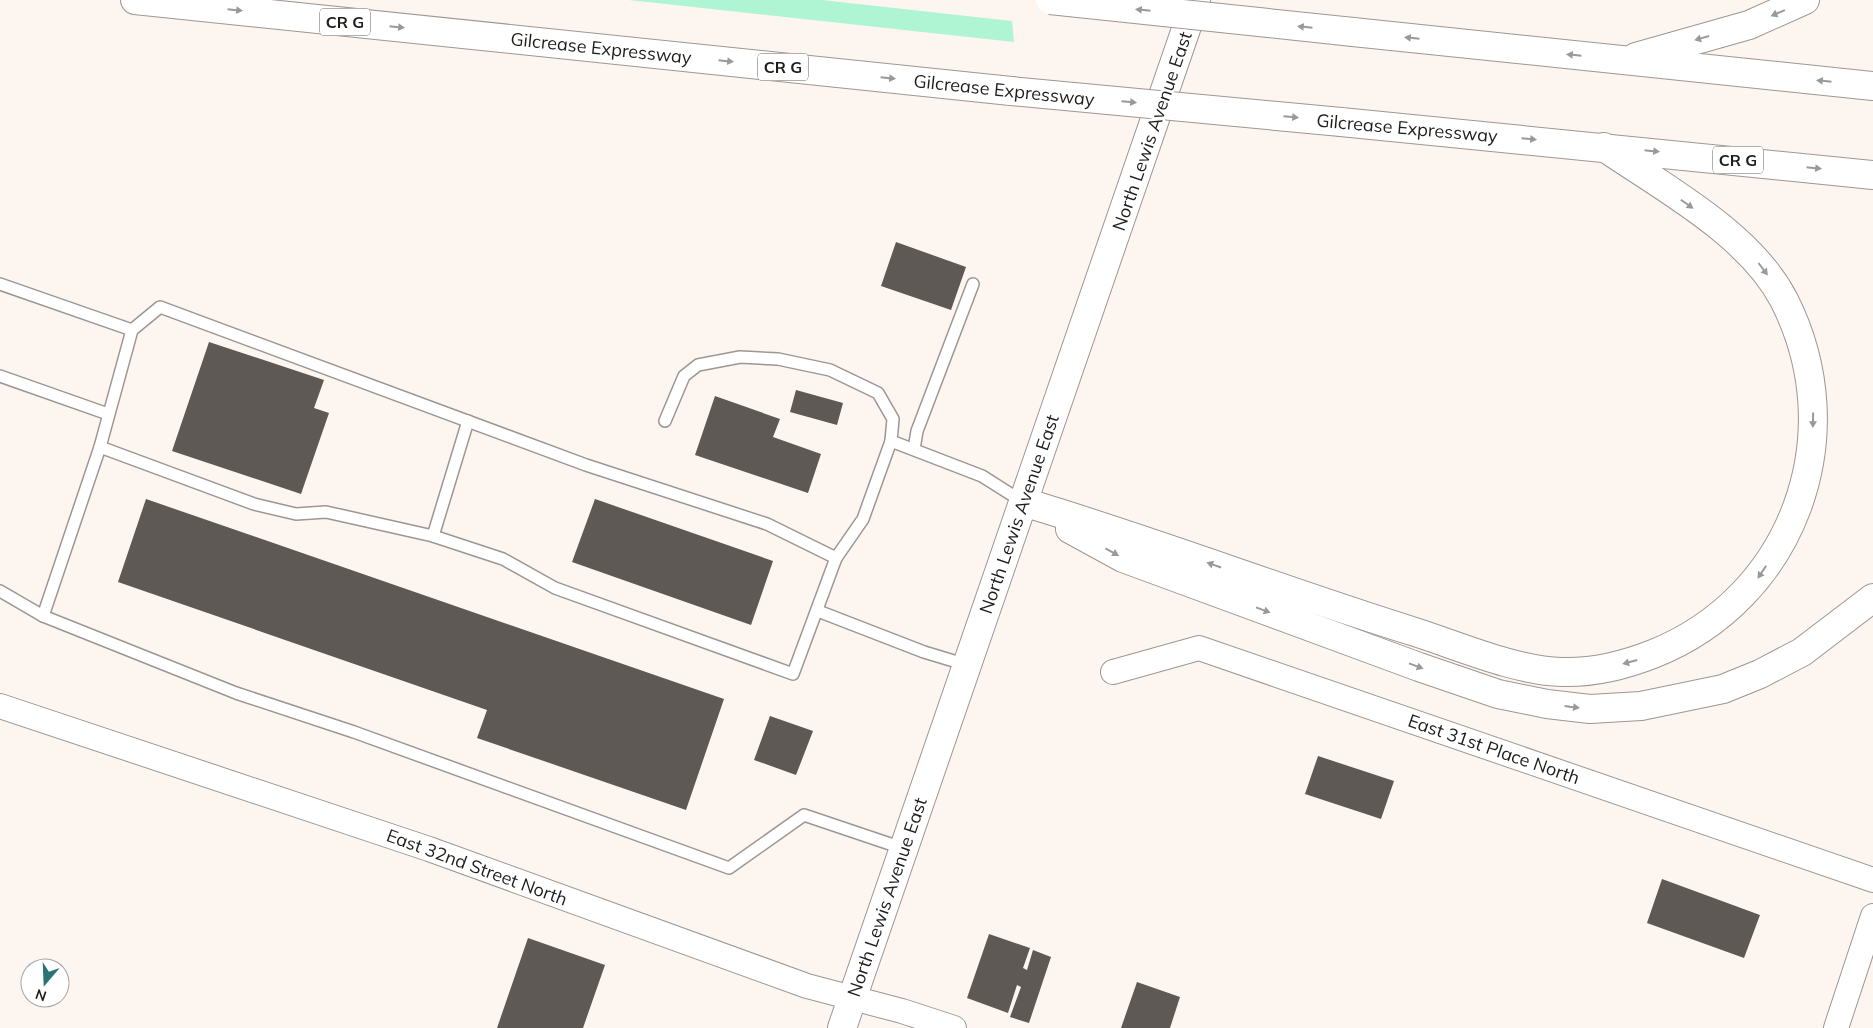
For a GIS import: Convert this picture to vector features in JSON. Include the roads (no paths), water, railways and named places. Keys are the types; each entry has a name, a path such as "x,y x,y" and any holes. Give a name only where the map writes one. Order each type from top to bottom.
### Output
{"main road":[{"name":"Gilcrease Expressway","path":"135,0 1011,91 1604,146 1873,175"},
{"path":"1050,0 1873,86"},
{"name":"North Lewis Avenue East","path":"842,1028 1196,0"},
{"path":"1622,61 1749,25 1805,0"},
{"path":"1023,502 1086,521 1359,615 1528,668 1563,672 1599,669 1634,662 1672,647 1703,628 1736,600 1759,577 1780,544 1796,511 1806,482 1812,445 1813,406 1809,369 1798,332 1783,298 1760,265 1730,234 1604,146"},
{"path":"1023,502 1123,558 1419,667 1498,694 1547,704 1590,709 1641,706 1723,689 1760,674 1802,652 1873,598"}],"street":[{"name":"East 31st Place North","path":"1113,672 1199,648 1873,880"},
{"name":"East 32nd Street North","path":"0,706 429,849 807,986 852,1000 902,1011 954,1028"},
{"path":"1836,1028 1873,916"}],"lane":[{"path":"0,284 132,330"},
{"path":"914,449 918,431 973,284"},
{"path":"43,616 100,447 132,330 160,307 586,465 767,524 836,558"},
{"path":"100,447 254,504 296,514 326,512 433,536 503,559 555,588 793,674 818,611 836,558 863,519 891,441 893,418 878,393 830,370 778,359 740,357 698,365 684,376 664,420"},
{"path":"0,376 108,414"},
{"path":"433,536 468,421"},
{"path":"891,441 982,476 1023,502"},
{"path":"0,591 43,616 236,693 354,732 729,868 804,815 905,849"},
{"path":"818,611 924,652 967,665"}]}
